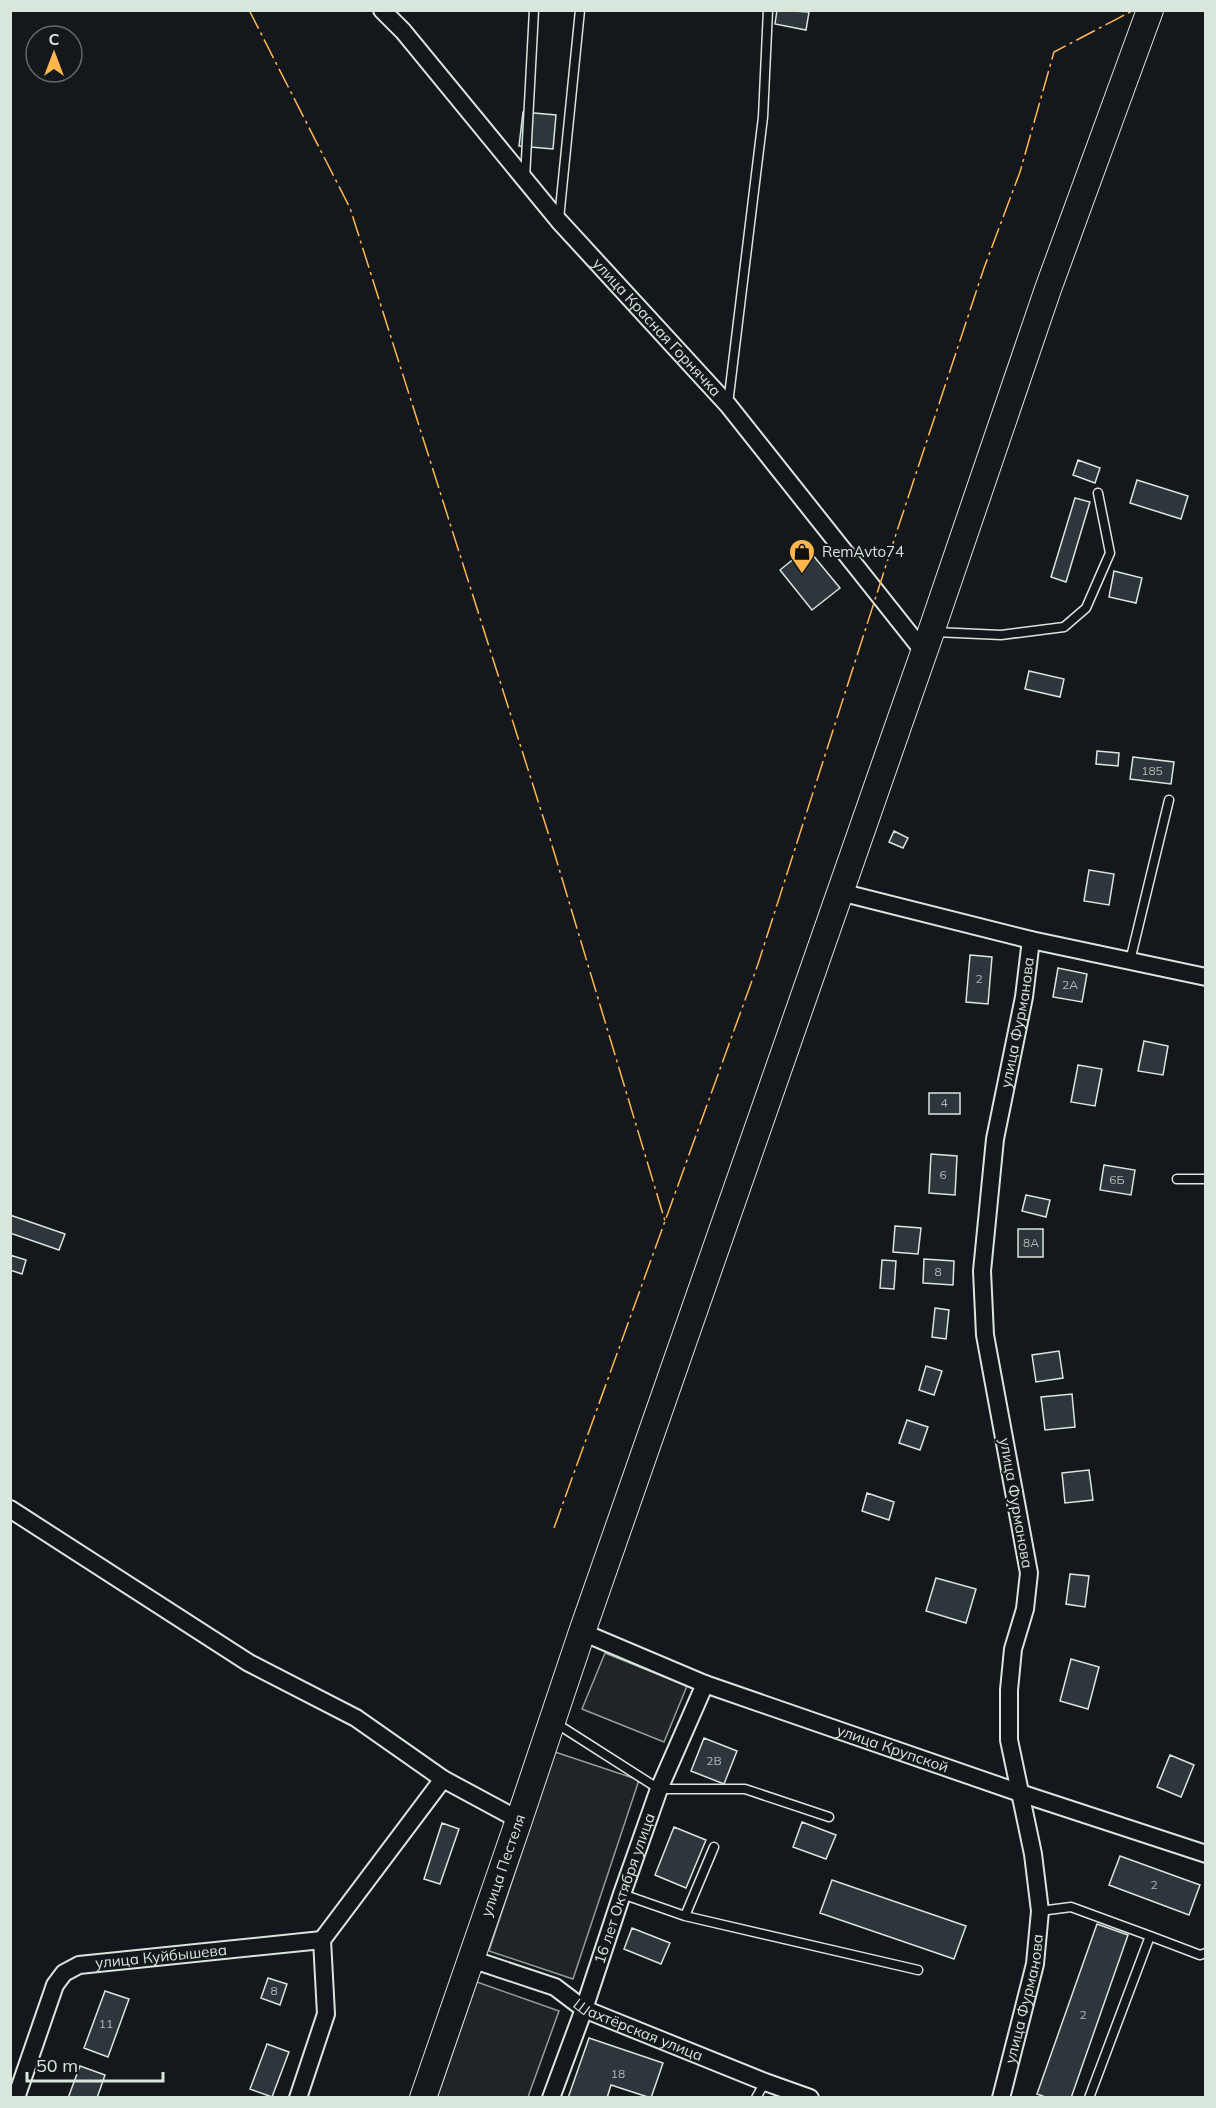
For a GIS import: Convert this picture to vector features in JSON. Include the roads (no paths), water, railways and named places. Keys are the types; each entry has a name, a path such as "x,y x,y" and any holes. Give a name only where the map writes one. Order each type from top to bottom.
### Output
{"main road":[{"name":"улица Пестеля","path":"423,2097 582,1632 928,642 1048,289 1150,10"}],"street":[{"name":"улица Красная Горнячка","path":"382,10 403,30 559,221 728,405 928,642"},
{"path":"840,892 1031,940 1206,977"},
{"name":"улица Фурманова","path":"1001,2097 1035,1964 1040,1911 1033,1854 1009,1740 1009,1690 1013,1649 1025,1609 1029,1573 985,1335 982,1271 995,1140 1024,997 1031,940"},
{"path":"10,1509 249,1664 356,1718 443,1779 519,1820"},
{"name":"улица Крупской","path":"582,1632 705,1683 1020,1793 1206,1854"},
{"name":"16 лет Октября улица","path":"551,2097 584,2009 659,1789 705,1683"},
{"path":"298,2097 326,2014 322,1940 443,1779"},
{"name":"улица Куйбышева","path":"16,2097 55,1985 64,1973 79,1965 322,1940"},
{"name":"Шахтёрская улица","path":"471,1959 555,1987 584,2009 765,2082 810,2097"}],"lane":[{"path":"525,180 534,10"},
{"path":"559,221 580,10"},
{"path":"728,405 763,117 768,10"},
{"path":"928,642 1064,627 1090,602 1110,553 1098,493"},
{"path":"1130,961 1169,800"},
{"path":"1177,1179 1206,1179"},
{"path":"552,1720 659,1789 745,1789 830,1817"},
{"path":"685,1916 714,1847"},
{"path":"622,1894 685,1916 918,1970"},
{"path":"1040,1911 1071,1907 1200,1955 1206,1953"},
{"path":"1089,2097 1150,1936"},
{"path":"756,2097 765,2082"}],"place":[{"name":"RemAvto74","path":"802,575"}]}
